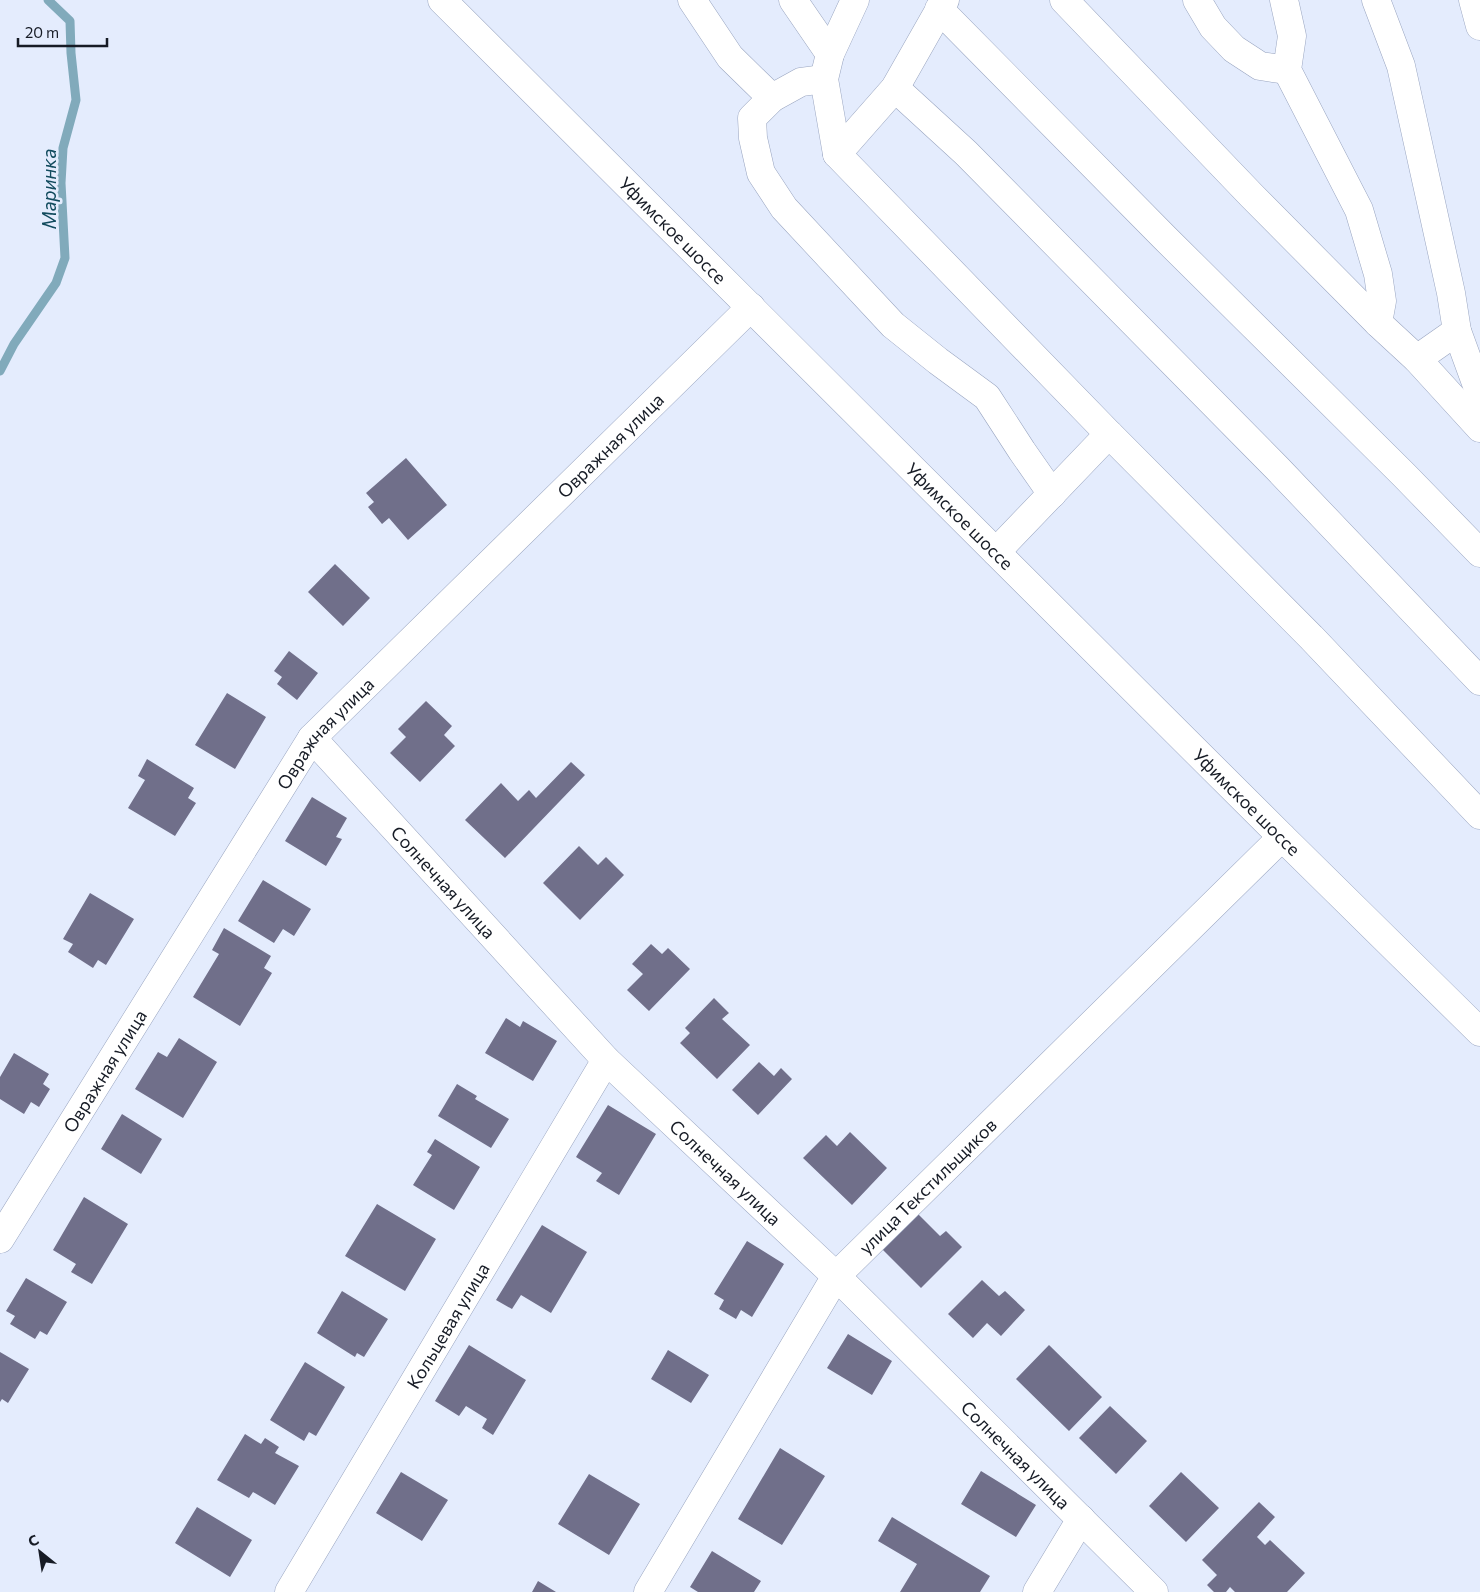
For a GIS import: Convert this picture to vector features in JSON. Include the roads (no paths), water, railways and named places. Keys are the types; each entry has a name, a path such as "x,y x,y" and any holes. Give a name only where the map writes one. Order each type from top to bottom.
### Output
{"street":[{"name":"Уфимское шоссе","path":"442,0 1480,1032"},
{"path":"692,0 730,57 772,98"},
{"path":"793,0 827,66 837,154 1109,434 1311,637 1480,814"},
{"path":"856,0 827,66 772,98 752,118 753,138 762,173 784,208 893,325 938,361 987,396 1052,494"},
{"path":"1064,0 1252,196 1378,324 1417,359 1480,428"},
{"path":"1197,0 1213,27 1234,49 1260,66 1287,70"},
{"path":"1284,0 1292,36 1287,70 1359,210 1378,274 1382,301 1378,324"},
{"path":"1376,0 1400,66 1451,293 1457,331 1480,394"},
{"path":"1473,0 1480,26"},
{"path":"837,154 894,88 942,5 1158,232 1397,468 1480,553"},
{"path":"894,88 973,160 1276,468 1480,681"},
{"name":"Овражная улица","path":"0,1240 312,738 751,307"},
{"path":"1417,359 1457,331"},
{"path":"996,552 1109,434"},
{"name":"Солнечная улица","path":"312,738 606,1060 836,1276 1154,1592"},
{"name":"улица Текстильщиков","path":"648,1592 836,1276 1282,837"},
{"name":"Кольцевая улица","path":"289,1592 606,1060"},
{"path":"1037,1592 1081,1519"}],"waterway":[{"name":"Маринка","path":"0,371 14,344 56,283 65,258 61,183 63,148 76,100 70,21 48,0"}]}
